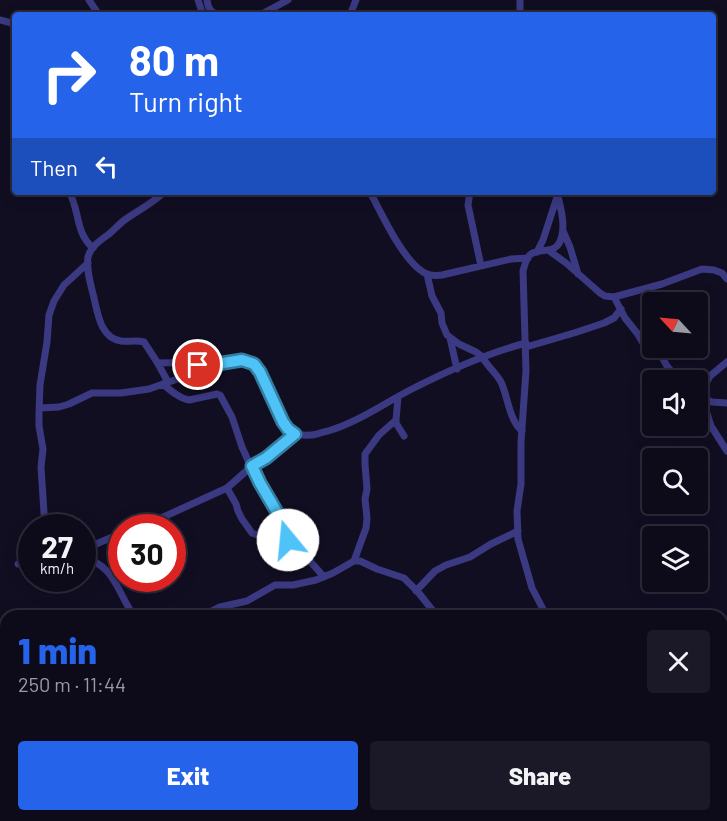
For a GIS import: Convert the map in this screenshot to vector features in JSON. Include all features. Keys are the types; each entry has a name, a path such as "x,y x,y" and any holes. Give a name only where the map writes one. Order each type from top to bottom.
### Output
{"street":[{"path":"266,12 288,0"},
{"path":"70,195 75,206 79,230 86,243 93,248"},
{"path":"160,195 100,239 89,255 87,269 105,332 109,337 123,342 144,342 158,363 166,383 178,396 189,400 220,395 232,417 242,447 260,483 295,543 324,577"},
{"path":"372,195 401,247 416,266 427,274 442,275 511,259 528,258"},
{"path":"470,195 468,205 481,266"},
{"path":"537,252 557,195"},
{"path":"543,610 532,588 518,539 526,371 523,271 531,254 553,249 562,238 563,222 558,195"},
{"path":"563,231 578,274"},
{"path":"548,250 605,296 614,297 662,284 702,269 714,270 726,276"},
{"path":"44,514 41,467 43,449 39,426 40,385 49,315 64,285 88,262"},
{"path":"427,274 432,296 441,313 445,332 450,338 483,358 500,381 514,422 522,431"},
{"path":"614,297 625,318 642,341"},
{"path":"40,408 59,408 92,393 134,392 149,389 223,363 242,360 254,364 260,372 288,429 295,434 312,435 343,427 409,390 483,358 509,348 574,333 614,318 621,309"},
{"path":"450,338 457,369"},
{"path":"708,380 727,362"},
{"path":"158,363 198,365 208,369"},
{"path":"398,397 396,420 404,436"},
{"path":"708,400 727,403"},
{"path":"708,418 727,451"},
{"path":"354,561 368,518 365,499 367,489 365,454 396,420"},
{"path":"170,514 227,488 295,434"},
{"path":"227,488 242,519 252,533 260,536 280,537 295,543"},
{"path":"416,591 435,571 470,557 518,531"},
{"path":"214,610 247,601 275,585 293,585 316,580 354,561 360,561 404,578 432,610"},
{"path":"96,562 109,572 131,610"}],"route":[{"path":"198,365 208,369 223,363 242,360 254,364 283,422 295,434 266,458 252,466 295,543 288,540"}]}
